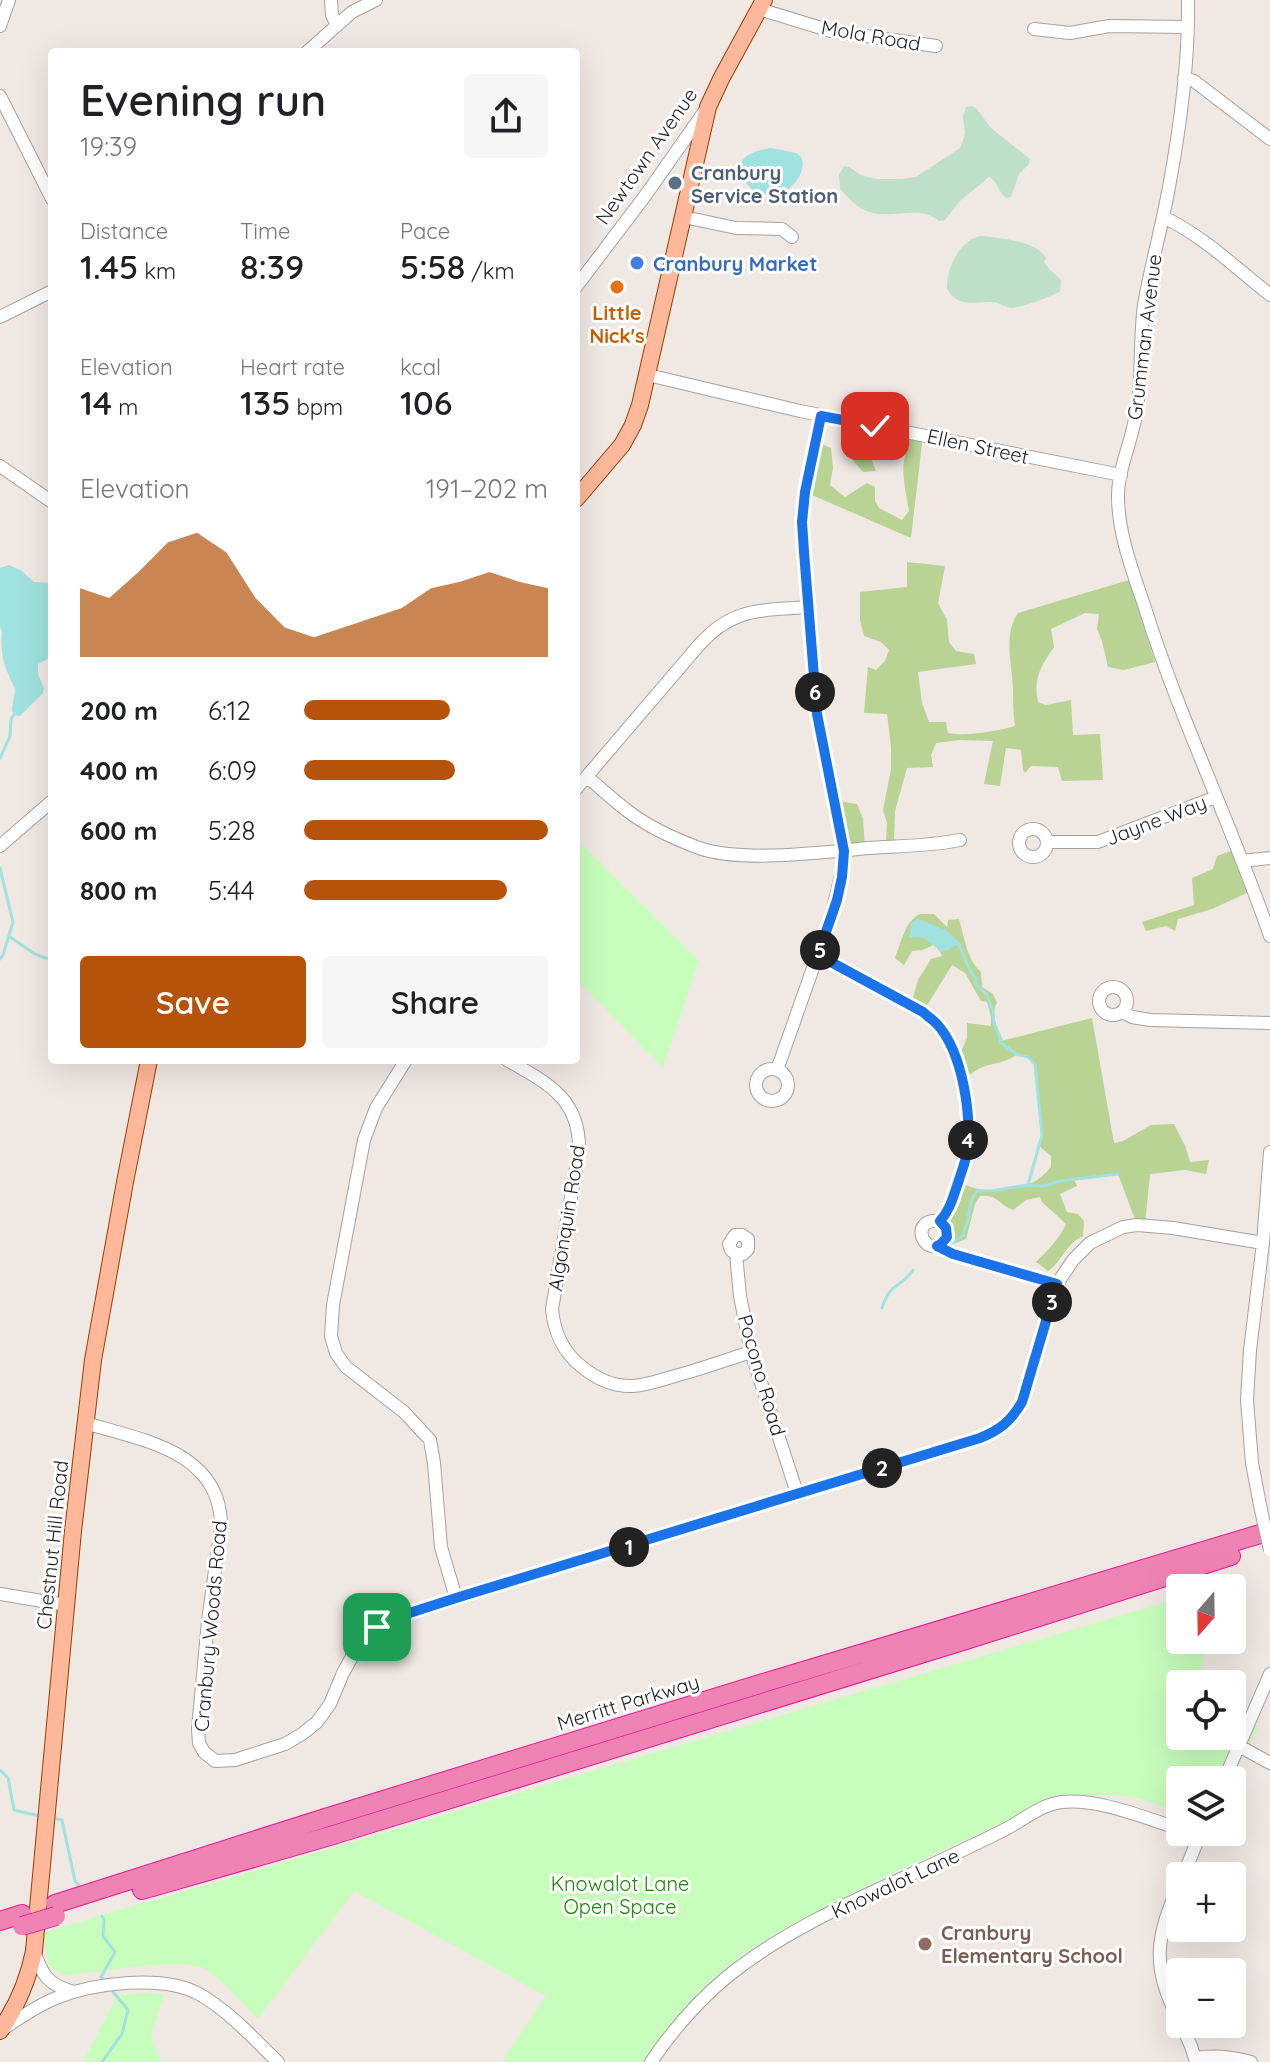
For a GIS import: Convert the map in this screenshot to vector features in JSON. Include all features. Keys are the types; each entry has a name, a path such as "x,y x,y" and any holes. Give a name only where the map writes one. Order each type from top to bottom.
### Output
{"highway":[{"name":"Merritt Parkway","path":"56,1910 325,1818 1270,1531"},
{"name":"Merritt Parkway","path":"0,1921 22,1920 330,1836 1270,1543"},
{"name":"Merritt Parkway","path":"0,1933 22,1920"}],"main road":[{"name":"Newtown Avenue","path":"708,107 762,4"},
{"path":"580,494 627,437 640,405 708,107"},
{"name":"Chestnut Hill Road","path":"0,2031 23,1990 34,1951 85,1423 102,1308 148,1064"}],"street":[{"path":"0,26 9,0"},
{"path":"331,0 332,15 337,25"},
{"path":"311,48 337,25 353,4 376,0"},
{"name":"Grumman Avenue","path":"1188,0 1184,78 1174,160 1143,318 1136,415 1121,475 1118,505 1124,542 1164,667 1270,936"},
{"name":"Mola Road","path":"762,4 831,31 936,46"},
{"path":"1034,29 1070,33 1109,26 1188,27"},
{"path":"1184,78 1194,81 1270,139"},
{"path":"0,96 48,191"},
{"name":"Newtown Avenue","path":"580,282 708,107"},
{"path":"684,217 736,228 782,229 792,237"},
{"path":"1163,217 1215,251 1270,295"},
{"path":"0,317 48,293"},
{"name":"Ellen Street","path":"648,375 821,416 1121,475"},
{"path":"777,1070 837,900 844,851 820,732 802,522 809,467 821,416"},
{"path":"0,466 48,499"},
{"path":"580,785 718,625 742,614 808,607"},
{"path":"587,777 643,821 668,835 710,851 730,854 844,851 960,840"},
{"name":"Jayne Way","path":"1047,842 1098,842 1216,797"},
{"path":"4,842 48,804"},
{"path":"1242,861 1270,858"},
{"path":"818,955 923,1012 938,1025 947,1039 962,1080 968,1137 966,1157 950,1207 940,1221"},
{"path":"1122,1012 1150,1020 1270,1023"},
{"path":"404,1064 376,1108 364,1140 333,1305 331,1336 336,1353 346,1367 404,1412 430,1440 441,1547 456,1598 980,1438 1002,1428 1022,1402 1057,1284 1073,1260 1090,1243 1123,1227 1153,1226 1263,1243"},
{"name":"Algonquin Road","path":"514,1064 552,1087 567,1103 577,1124 579,1150 552,1309 561,1343 574,1361 604,1381 632,1386 751,1352"},
{"path":"1270,1152 1247,1400 1252,1463 1270,1550"},
{"path":"937,1246 945,1241 947,1233 944,1224 936,1220 927,1222 922,1229 925,1242 953,1254 1057,1284"},
{"name":"Pocono Road","path":"736,1254 740,1296 751,1352 797,1493"},
{"name":"Cranbury Woods Road","path":"85,1423 180,1455 207,1478 217,1498 221,1515 220,1537 198,1729 199,1743 215,1761 235,1760 285,1744 302,1734 317,1722 330,1704 359,1644 377,1627 397,1617 456,1598"},
{"path":"0,1594 66,1605"},
{"path":"1246,1730 1270,1674"},
{"path":"1246,1750 1270,1763"},
{"name":"Knowalot Lane","path":"651,2062 664,2042 725,1978 772,1945 806,1925 1002,1831 1046,1806 1064,1802 1093,1804 1166,1825"},
{"path":"1166,1918 1160,1962 1166,1993"},
{"path":"34,1951 46,1978 63,1989 75,1992"},
{"path":"0,2031 46,2003 75,1992 154,1982 191,1990 218,2007 278,2062"},
{"path":"1186,2038 1196,2060 1206,2056 1251,2062"}],"green space":[{"path":"971,106 991,128 1030,159 1019,174 1011,197 1006,198 989,177 960,201 945,220 939,221 922,213 873,213 857,206 840,189 839,175 844,166 875,179 916,177 960,148 965,134 963,116 966,107"},
{"path":"980,236 1013,240 1038,250 1045,257 1048,268 1061,280 1060,291 1012,308 993,302 968,303 957,299 947,289 951,265 966,244"},
{"path":"863,424 875,426 871,459 876,471 863,472 850,457 863,433"},
{"path":"895,429 923,435 911,538 805,492 815,441 831,448 833,468 830,485 845,497 867,483 875,487 875,501 879,508 902,520 909,511 903,469 909,447 893,438"},
{"path":"907,562 945,566 938,603 947,620 949,642 956,651 974,654 976,664 918,672 922,703 929,722 946,722 948,733 955,734 982,733 1015,726 1010,640 1013,621 1018,613 1129,580 1155,662 1124,670 1108,667 1097,629 1099,614 1085,613 1051,629 1054,647 1037,679 1038,702 1046,705 1071,700 1073,735 1100,734 1103,780 1062,781 1058,767 1031,766 1025,773 1021,750 1006,748 1000,786 984,784 993,741 936,743 931,755 933,767 907,768 895,811 894,840 886,841 887,823 883,810 891,769 887,714 864,713 868,667 876,670 885,661 889,650 881,642 864,636 860,620 860,592 907,587"},
{"path":"833,800 857,804 863,819 865,849 844,851"},
{"path":"580,843 699,961 663,1068 580,983"},
{"path":"1237,849 1249,892 1212,909 1178,919 1175,931 1166,926 1146,931 1142,922 1194,905 1192,878 1213,869 1217,856"},
{"path":"920,914 934,914 947,927 948,920 959,919 969,954 981,972 982,987 993,994 997,1002 994,1018 1001,1041 1092,1018 1114,1143 1151,1125 1174,1124 1190,1162 1209,1160 1206,1174 1185,1170 1150,1174 1145,1225 1137,1225 1118,1174 1074,1179 1077,1186 1060,1194 1067,1212 1078,1214 1084,1221 1083,1236 1072,1243 1048,1271 1036,1262 1066,1224 1040,1197 1026,1200 1013,1210 995,1198 980,1196 966,1239 951,1245 953,1254 941,1244 944,1224 964,1184 986,1190 1029,1184 1051,1167 1051,1156 1038,1145 1042,1135 1033,1060 1016,1055 982,1067 962,1080 960,1054 967,1038 967,1023 991,1026 987,1002 981,1001 965,973 952,965 923,1012 911,1005 918,980 931,959 942,956 933,945 912,951 904,965 895,958 907,927"},
{"name":"Knowalot Lane Open Space","path":"1166,1602 1166,1654 1204,1654 1202,1670 1166,1670 1166,1750 1245,1750 1235,1766 1166,1766 1166,1807 1118,1795 1077,1795 1041,1805 876,1881 747,1951 710,1981 679,2014 642,2062 502,2062 546,1996 354,1891 258,2019 218,1979 192,1965 157,1965 63,1975 50,1967 42,1933"},
{"name":"Knowalot Lane Open Space","path":"1246,1722 1259,1727 1246,1749"},
{"path":"164,1994 151,2036 161,2062 83,2062 117,1996"}],"water":[{"path":"771,148 801,157 801,172 785,192 756,192 742,177 741,164 749,155"},
{"path":"9,565 34,582 48,583 48,659 38,664 43,693 20,716 12,711 15,689 1,644 0,568"},
{"path":"918,919 946,930 962,945 940,952 922,938 909,938 911,923"}],"waterway":[{"path":"0,758 10,736 11,719 15,713"},
{"path":"0,868 13,922 0,959"},
{"path":"10,937 35,954 48,958"},
{"path":"952,1243 964,1235 977,1191 1028,1185 1042,1135 1035,1064 1000,1042 987,995 975,983 976,978 957,942"},
{"path":"1028,1185 1044,1186 1118,1174"},
{"path":"882,1308 888,1294 913,1270"},
{"path":"0,1770 8,1778 14,1810 40,1816"},
{"path":"52,1818 62,1820 75,1881 80,1887"},
{"path":"102,1916 103,1936 115,1952 101,1977 105,1982"},
{"path":"102,2062 122,2034 128,2010 109,1987"}],"place":[{"name":"Cranbury Service Station","path":"675,183"},
{"name":"Cranbury Market","path":"637,263"},
{"name":"Little Nick's","path":"617,287"},
{"name":"Cranbury Elementary School","path":"925,1944"}],"route":[{"path":"377,1627 397,1617 456,1598 980,1438 1002,1428 1022,1402 1057,1284 953,1254 937,1246 947,1237 946,1228 940,1221 950,1207 966,1157 968,1137 962,1080 947,1039 938,1025 923,1012 818,955 837,900 844,851 817,714 802,522 805,492 821,416 875,426"}]}
